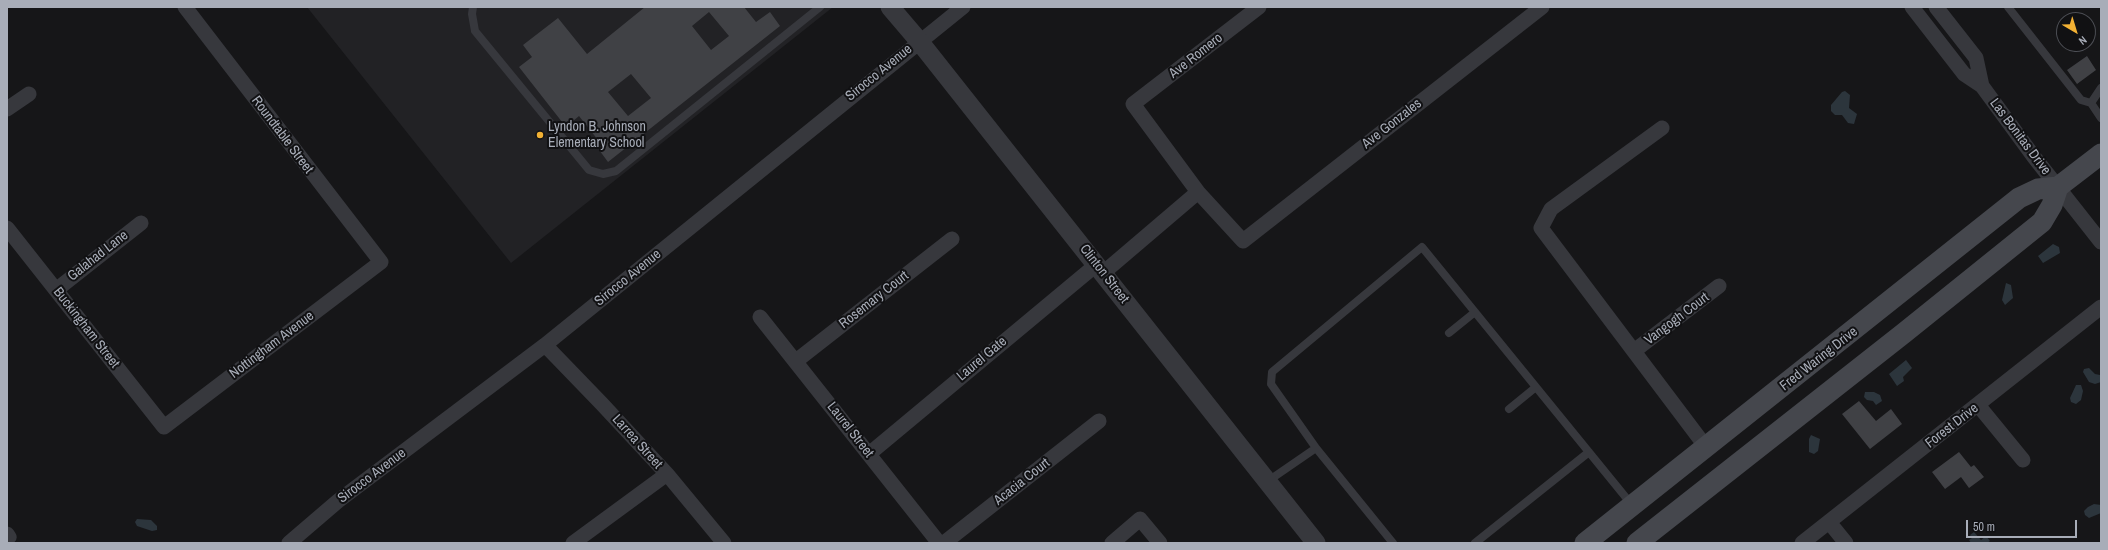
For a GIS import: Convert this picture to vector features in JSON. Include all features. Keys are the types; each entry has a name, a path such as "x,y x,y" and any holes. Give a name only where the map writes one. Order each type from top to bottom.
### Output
{"main road":[{"path":"1636,543 1888,346 2042,222 2052,205 2058,187 2101,154"},
{"name":"Fred Waring Drive","path":"1585,543 2019,198 2038,189 2058,187"},
{"path":"1867,320 1888,346"}],"street":[{"name":"Roundtable Street","path":"185,7 381,262"},
{"name":"Clinton Street","path":"890,7 920,41 1316,543"},
{"name":"Sirocco Avenue","path":"289,543 338,501 545,346 963,7"},
{"name":"Ave Romero","path":"1198,192 1133,104 1259,7"},
{"name":"Ave Gonzales","path":"1198,192 1243,241 1542,7"},
{"name":"Las Bonitas Drive","path":"1912,7 1964,74 1982,86 2101,242"},
{"name":"Las Bonitas Drive","path":"1936,7 1976,58 1982,86"},
{"path":"7,109 29,94"},
{"path":"1662,128 1552,209 1541,228 1706,447"},
{"name":"Laurel Gate","path":"869,454 1198,192"},
{"name":"Galahad Lane","path":"56,290 141,223"},
{"name":"Buckingham Street","path":"7,228 164,427"},
{"name":"Rosemary Court","path":"796,361 952,239"},
{"name":"Nottingham Avenue","path":"164,427 381,262"},
{"name":"Vangogh Court","path":"1634,351 1719,286"},
{"name":"Forest Drive","path":"1802,543 2101,307"},
{"name":"Laurel Street","path":"760,317 939,543"},
{"name":"Larrea Street","path":"545,346 602,404 667,474 724,543"},
{"path":"1978,405 2023,460"},
{"name":"Acacia Court","path":"944,543 1099,422"},
{"path":"573,543 667,474"},
{"path":"1112,543 1140,519 1160,543"},
{"path":"1829,522 1846,543"}],"lane":[{"path":"473,7 472,14 475,32 589,170 603,174 616,171 820,7"},
{"path":"2008,7 2081,100 2091,103 2101,118"},
{"path":"2091,103 2101,88"},
{"path":"1393,543 1316,448 1271,384 1272,372 1422,247 1632,506"},
{"path":"1449,333 1475,312"},
{"path":"1509,409 1536,387"},
{"path":"1268,481 1316,448"},
{"path":"1474,543 1589,452"}],"shaded area":[{"name":"Lyndon B. Johnson Elementary School","path":"307,7 833,7 511,263"},
{"path":"1845,91 1850,95 1849,108 1857,114 1854,124 1848,123 1842,115 1835,115 1831,111 1831,105 1842,92"},
{"path":"2053,244 2059,247 2060,253 2043,263 2038,256"},
{"path":"2006,283 2011,285 2013,298 2005,305 2002,300"},
{"path":"1906,360 1912,368 1903,377 1904,381 1897,386 1889,374"},
{"path":"2089,368 2095,374 2100,375 2101,382 2095,384 2089,382 2083,372 2084,369"},
{"path":"2076,385 2081,385 2083,391 2081,400 2076,404 2071,402 2070,398"},
{"path":"1865,392 1874,392 1880,395 1882,401 1876,405 1873,401 1867,400 1864,397"},
{"path":"1811,435 1820,439 1818,451 1814,454 1809,452 1809,439"},
{"path":"2094,504 2101,505 2101,513 2089,518 2085,515 2084,511"},
{"path":"137,519 151,520 157,526 157,530 152,531 137,526 135,522"},
{"path":"1974,532 1981,540 1986,536 1990,541 1987,543 1971,543 1969,540 1972,538 1970,535"}],"building":[{"path":"645,7 744,7 756,22 770,12 780,26 608,162 594,143 598,140 579,116 566,127 519,67 532,57 523,45 558,18 587,54","holes":["709,12 729,36 711,50 692,26","631,74 651,98 628,116 608,92"]},
{"path":"2087,56 2096,70 2077,84 2067,70"},
{"path":"1859,401 1876,421 1891,409 1902,424 1870,449 1842,414"},
{"path":"1959,452 1971,467 1974,465 1984,477 1969,488 1961,477 1945,489 1932,472"}],"place":[{"name":"Lyndon B. Johnson Elementary School","path":"540,135"}]}
